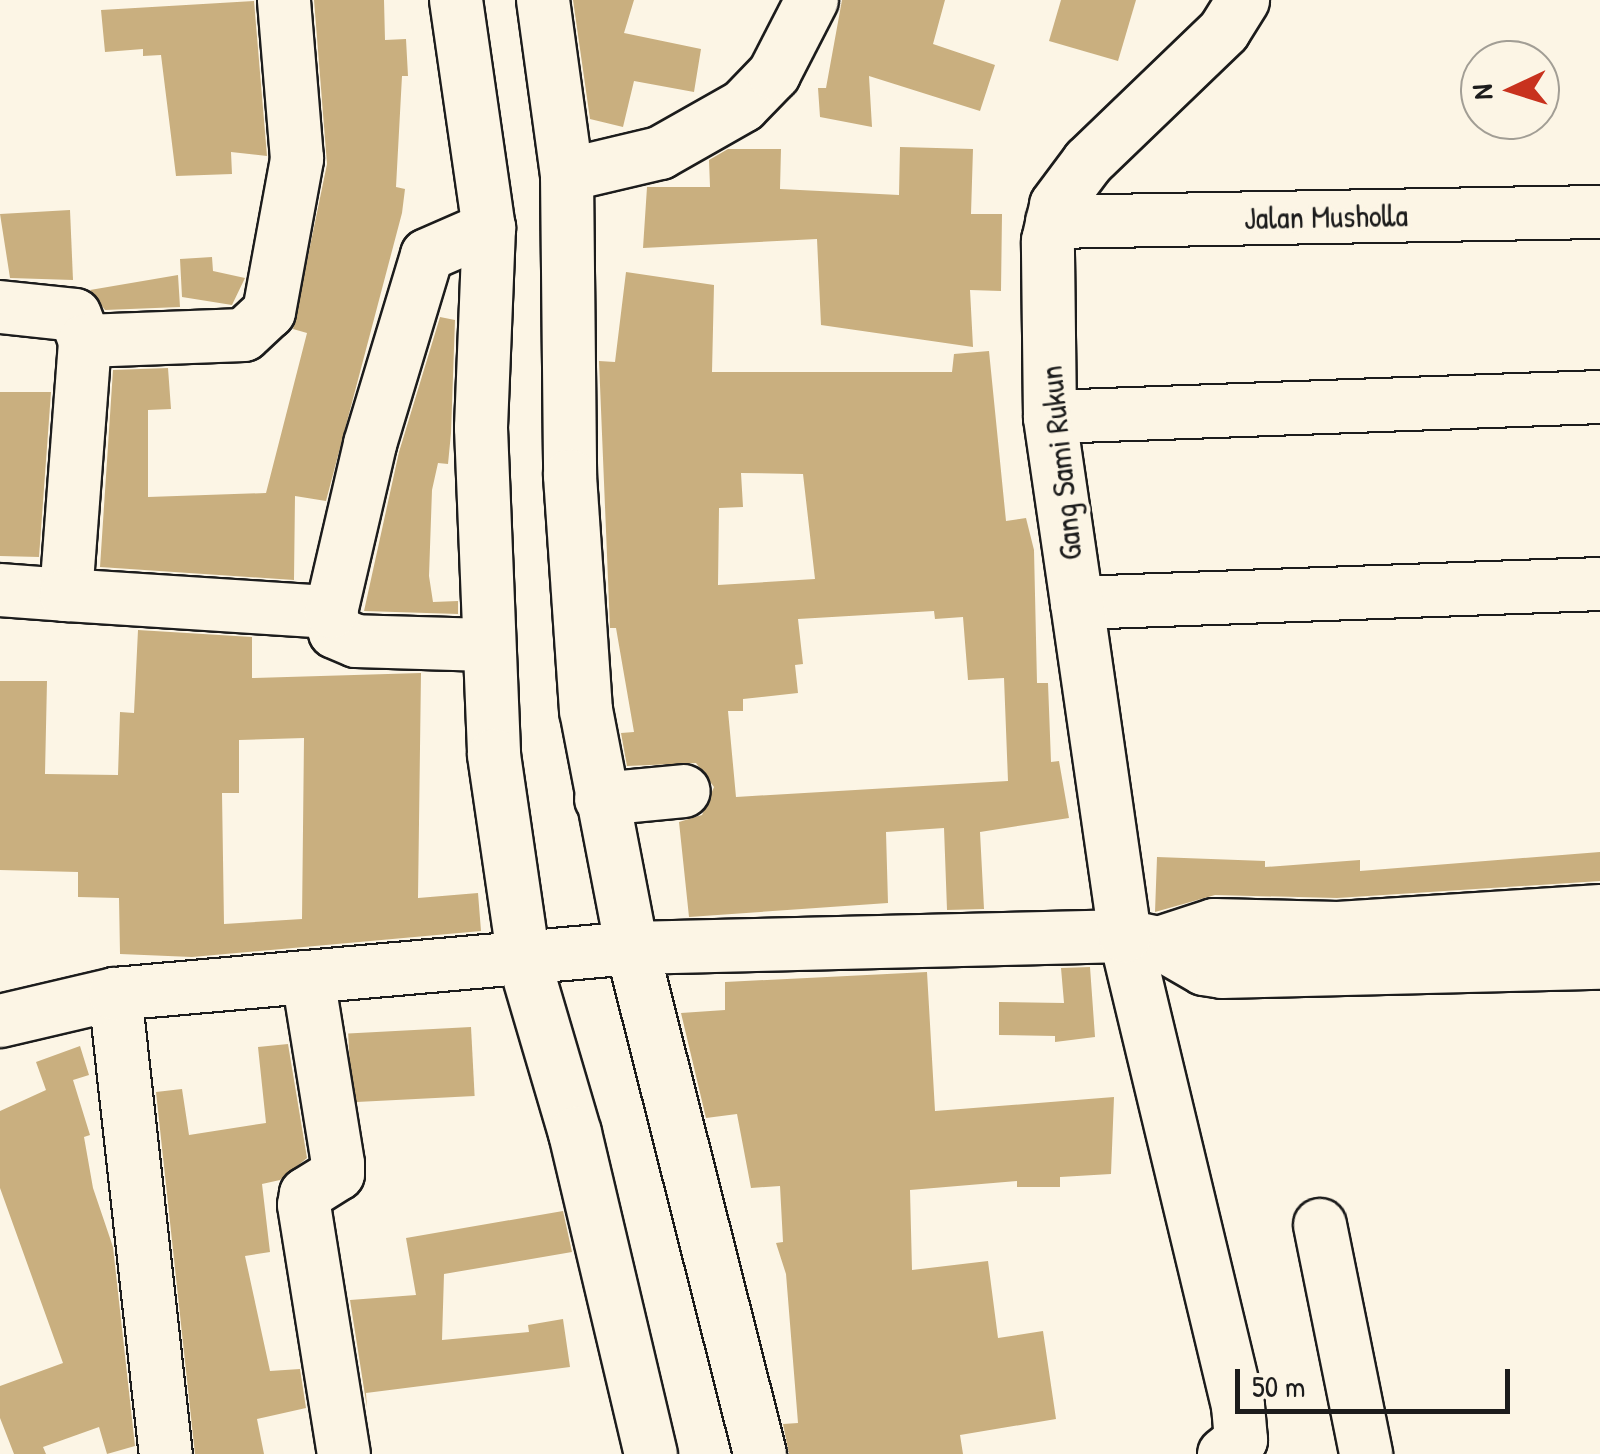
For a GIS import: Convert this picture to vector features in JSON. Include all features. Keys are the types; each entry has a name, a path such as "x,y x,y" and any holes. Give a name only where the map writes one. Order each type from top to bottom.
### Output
{"street":[{"path":"85,341 244,335 269,312 297,159 284,0"},
{"path":"456,0 490,228 482,428 494,755 575,1132 651,1454"},
{"path":"544,0 567,175 570,476 581,668 624,949 760,1454"},
{"path":"567,175 660,154 743,106 774,74 812,0"},
{"name":"Gang Sami Rukun","path":"1224,1454 1240,1440 1238,1406 1077,603 1050,417 1052,222 1056,205 1088,162 1224,31 1243,0"},
{"name":"Jalan Musholla","path":"1052,222 1600,212"},
{"path":"487,644 356,642 335,632 332,612 370,444 427,255 490,228"},
{"path":"0,306 75,315 85,341 66,594"},
{"path":"1050,417 1600,397"},
{"path":"1077,603 1600,584"},
{"path":"0,590 332,612"},
{"path":"601,799 684,791"},
{"path":"0,1021 115,994 624,949 1142,939 1214,925 1338,928 1600,911"},
{"path":"1542,912 1575,964"},
{"path":"1142,939 1204,970 1222,972 1575,964"},
{"path":"308,978 338,1174 306,1194 304,1205 344,1454"},
{"path":"115,994 166,1454"},
{"path":"1320,1225 1366,1454"}],"building":[{"path":"314,0 384,0 385,40 406,39 408,76 402,76 396,187 405,189 402,213 326,501 295,496 294,580 100,567 113,370 168,368 171,409 148,410 148,497 266,493 307,333 293,329 327,164"},
{"path":"573,0 634,0 624,33 701,49 694,92 634,81 623,127 590,119"},
{"path":"842,0 945,0 933,44 995,65 980,111 869,76 872,127 820,117 818,88 826,88"},
{"path":"1061,0 1136,0 1118,61 1049,41"},
{"path":"254,1 267,156 231,152 232,174 176,176 161,55 143,56 143,49 105,52 101,10"},
{"path":"900,147 973,149 971,214 1002,214 1001,291 970,290 973,347 821,325 817,239 643,248 647,187 710,187 709,160 728,149 781,149 780,189 899,195"},
{"path":"70,210 73,280 10,278 0,214"},
{"path":"212,257 213,271 245,278 232,305 182,297 180,259"},
{"path":"626,272 714,285 712,372 952,372 954,354 989,351 1006,521 1026,518 1034,550 1037,683 1048,683 1051,762 1059,761 1069,818 980,832 984,909 947,910 944,828 886,832 888,903 689,917 679,822 702,815 714,787 696,763 627,766 621,733 634,732 616,628 610,628 599,361 615,362","holes":["741,473 803,474 815,579 718,585 719,508 743,507","934,611 935,619 963,617 968,680 1004,678 1008,781 736,797 728,711 743,711 743,699 798,693 795,665 803,664 798,619"]},
{"path":"178,275 180,307 105,310 90,290"},
{"path":"440,317 455,320 451,433 448,464 438,463 432,490 429,576 433,602 458,601 458,614 364,611 399,452"},
{"path":"0,392 51,392 39,557 0,556"},
{"path":"138,630 252,637 252,678 421,673 418,898 478,893 481,931 192,957 120,954 119,898 78,897 78,872 0,870 0,681 47,681 45,774 118,775 120,712 134,713","holes":["304,738 302,919 224,924 222,793 239,793 239,740"]},
{"path":"1600,852 1600,881 1337,898 1215,895 1155,912 1157,857 1265,861 1265,867 1360,860 1360,871"},
{"path":"1090,967 1095,1037 1055,1042 1055,1036 999,1035 999,1002 1064,1003 1061,968"},
{"path":"927,972 935,1111 1114,1097 1111,1174 1060,1177 1060,1187 1017,1187 1017,1181 910,1190 912,1270 988,1261 998,1338 1043,1331 1056,1419 960,1435 963,1454 789,1454 783,1424 798,1423 786,1274 776,1243 783,1242 780,1186 751,1188 737,1114 706,1118 681,1013 725,1010 725,982"},
{"path":"471,1027 475,1096 352,1102 348,1033"},
{"path":"288,1044 307,1158 280,1180 262,1184 270,1252 245,1256 270,1371 300,1369 306,1408 257,1419 264,1454 195,1454 156,1092 182,1089 189,1135 266,1123 258,1047"},
{"path":"80,1046 89,1075 73,1080 90,1135 84,1137 93,1188 113,1247 135,1446 107,1454 99,1427 43,1447 46,1454 14,1454 0,1418 0,1386 63,1363 0,1188 0,1111 46,1090 36,1062"},
{"path":"563,1211 572,1252 444,1274 442,1340 529,1332 528,1325 563,1319 570,1367 366,1393 367,1408 350,1300 416,1295 406,1238"}]}
